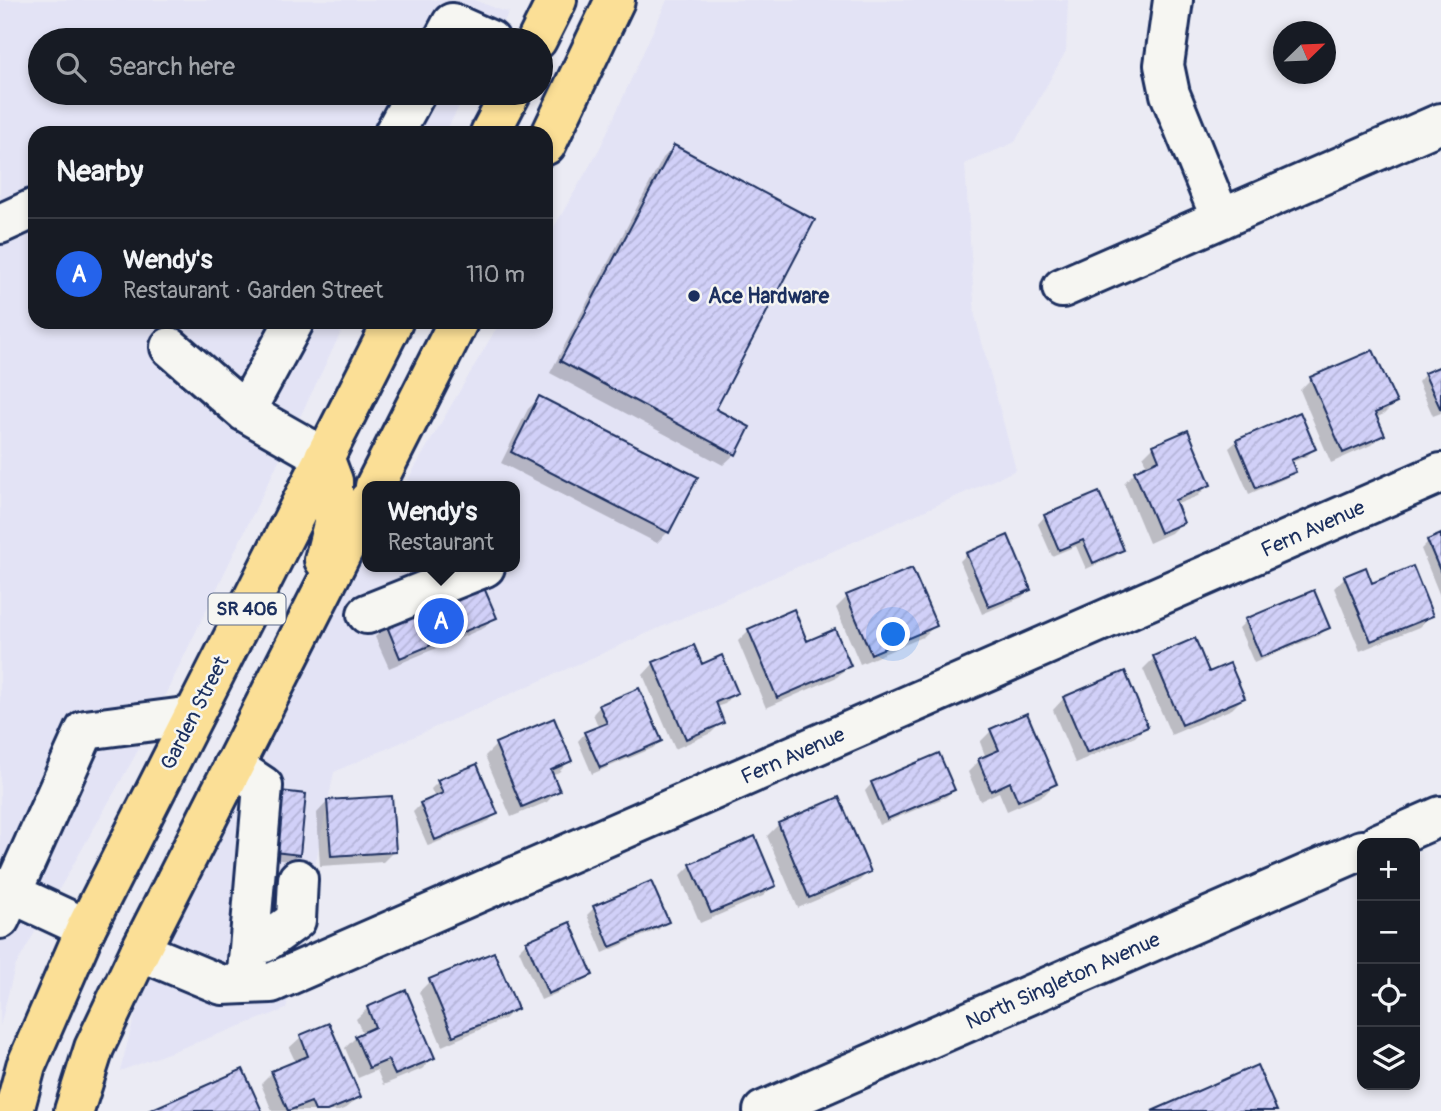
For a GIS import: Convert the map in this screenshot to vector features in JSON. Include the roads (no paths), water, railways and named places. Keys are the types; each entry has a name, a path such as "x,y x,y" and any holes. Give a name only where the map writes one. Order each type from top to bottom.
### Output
{"main road":[{"path":"543,28 557,0"},
{"path":"553,130 615,0"},
{"path":"494,126 505,105"},
{"path":"371,481 358,461 357,430 390,329"},
{"name":"Garden Street","path":"14,1111 26,1066 86,928 390,329"},
{"path":"377,481 454,329"},
{"path":"310,613 333,524 333,481 324,457"},
{"name":"SR 406","path":"75,1111 94,1048 140,951 362,512"}],"street":[{"path":"1174,0 1164,65 1170,94 1221,219"},
{"path":"449,28 452,23 463,28"},
{"path":"398,126 409,105"},
{"path":"1062,288 1441,123"},
{"path":"0,224 28,211"},
{"path":"245,412 290,329"},
{"path":"170,347 245,412 324,457"},
{"name":"Fern Avenue","path":"140,951 222,985 271,983 1441,473"},
{"path":"367,614 472,572"},
{"path":"86,928 4,900 85,730 193,716"},
{"path":"233,765 263,786 246,984"},
{"path":"1390,838 1441,816"},
{"name":"North Singleton Avenue","path":"780,1108 1357,852"},
{"path":"250,942 264,943 296,920 298,879"}],"place":[{"name":"Ace Hardware","path":"694,296"},
{"name":"Wendy's","path":"441,621"}]}
